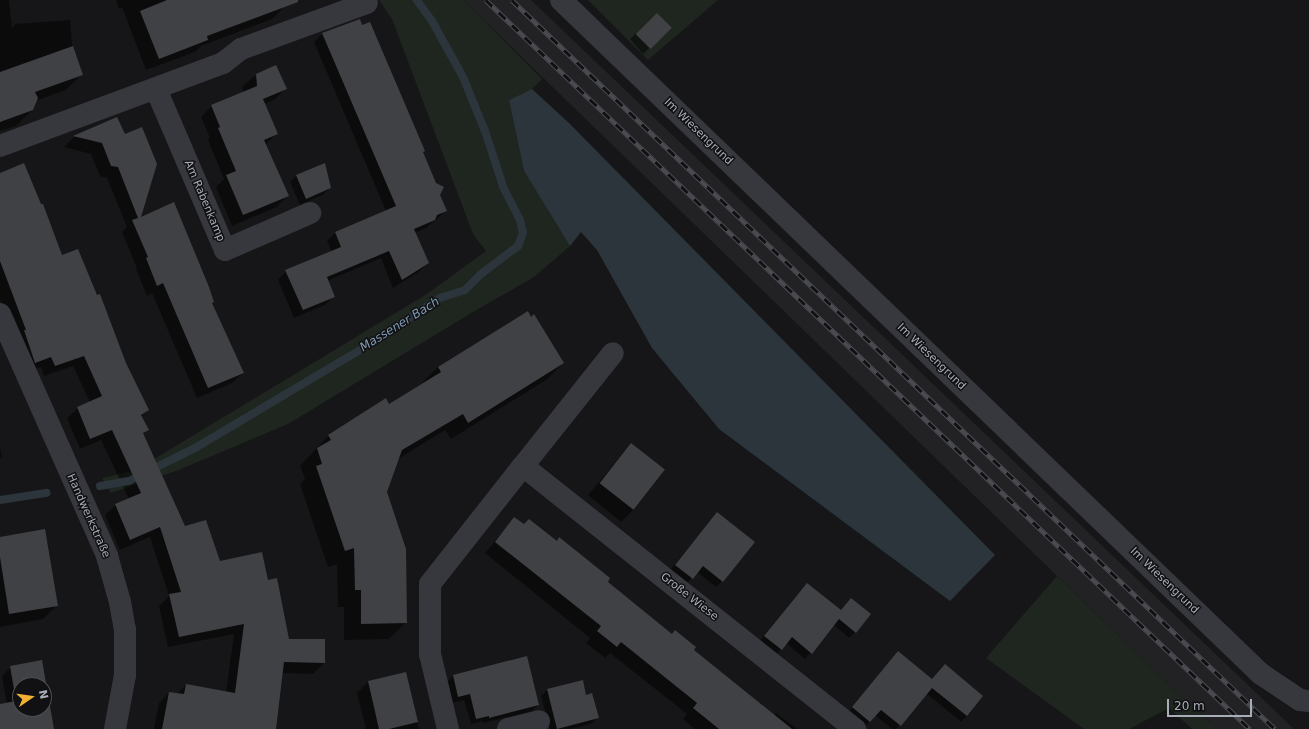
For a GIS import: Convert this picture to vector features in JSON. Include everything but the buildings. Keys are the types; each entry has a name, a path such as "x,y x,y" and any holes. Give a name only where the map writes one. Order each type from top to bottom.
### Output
{"street":[{"name":"Im Wiesengrund","path":"561,0 1261,674 1300,700 1309,702"},
{"path":"0,146 223,63 242,49 367,3"},
{"name":"Am Rabenkamp","path":"156,89 226,250 310,213"},
{"name":"Handwerkstraße","path":"0,314 70,476 107,556 120,602 125,629 125,675 115,729"},
{"path":"448,729 430,654 430,584 613,353"},
{"name":"Große Wiese","path":"523,466 856,729"},
{"path":"508,729 539,721"}],"shaded area":[{"path":"379,0 463,0 542,79 532,89 509,100 524,171 570,246 534,277 473,312 288,424 176,471 111,493 102,478 136,470 427,294 486,251 473,234 392,19"},
{"path":"463,0 531,0 1294,729 1218,729 1183,698"},
{"path":"588,0 718,0 648,60"},
{"path":"532,89 569,123 995,555 950,601 719,429 652,348 597,250 581,232 570,246 524,171 509,100"},
{"path":"1057,576 1183,698 1218,729 1192,729 1169,708 1129,729 1084,729 986,658"}],"waterway":[{"name":"Massener Bach","path":"100,486 129,481 195,448 365,347 440,298 465,290 481,274 518,246 523,233 520,220 503,186 485,131 463,77 432,21 417,0"},
{"name":"Massener Bach","path":"0,500 46,493"}],"railway":[{"path":"486,0 1250,729"},
{"path":"512,0 1275,729"}]}
